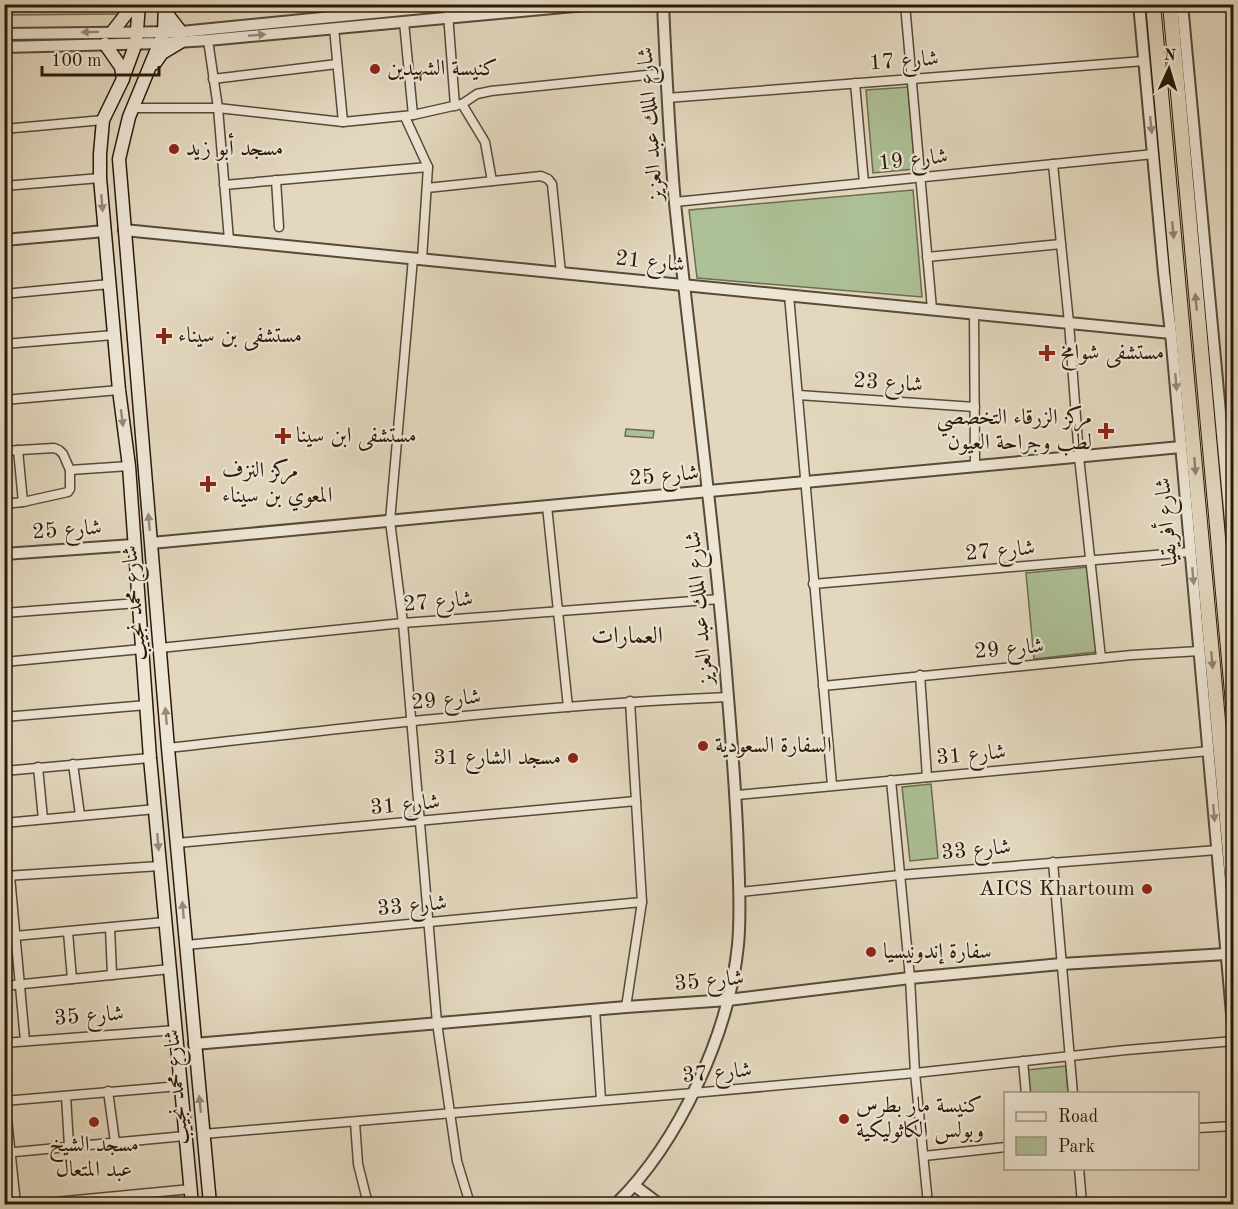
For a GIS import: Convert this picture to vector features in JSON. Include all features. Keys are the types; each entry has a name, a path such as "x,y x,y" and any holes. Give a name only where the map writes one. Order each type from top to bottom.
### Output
{"highway":[{"name":"شارع أفريقيا","path":"1153,4 1165,209 1233,897"},
{"path":"1170,4 1233,715"},
{"path":"1210,767 1224,789"}],"main road":[{"path":"113,31 134,4"},
{"name":"شارع محمد نجيب","path":"139,4 137,37 122,81 103,120 100,178 119,390 129,466 150,758 192,1204"},
{"path":"145,76 162,53 181,37 167,14 165,4"},
{"name":"شارع محمد نجيب","path":"165,4 162,37 133,108 119,159 168,747 210,1204"},
{"path":"105,44 121,67 122,81"}],"street":[{"path":"181,37 208,40 339,24 463,4"},
{"path":"4,47 105,44 137,37 181,37 339,24 404,22 596,4"},
{"name":"شارع الملك عبد العزيز","path":"616,1204 635,1186 671,1135 693,1093 728,1000 738,946 740,892 737,795 720,599 675,202 663,4"},
{"path":"905,4 932,309"},
{"name":"شارع أفريقيا","path":"1139,4 1154,154 1165,209 1164,273 1200,651 1233,1036"},
{"path":"1182,4 1233,563"},
{"path":"448,6 459,105 485,142 492,181"},
{"path":"404,22 409,116 428,167 390,521 403,622 437,1023 461,1179 470,1204"},
{"path":"339,24 337,64 343,122"},
{"path":"4,34 113,31 137,37"},
{"path":"208,40 218,108 229,240"},
{"name":"شارع 17","path":"667,98 1144,61"},
{"path":"213,79 337,64"},
{"path":"133,108 218,108 343,122 409,116 459,105 477,94 491,91 666,73"},
{"path":"855,83 864,183"},
{"path":"4,129 103,120"},
{"name":"شارع 19","path":"675,202 1154,154"},
{"path":"1053,164 1069,323 1079,457 1101,658"},
{"path":"224,185 428,167"},
{"path":"427,188 541,176 548,179 552,184 561,273"},
{"path":"4,186 100,178"},
{"path":"276,180 279,227"},
{"name":"شارع 21","path":"124,230 1171,333"},
{"path":"4,240 105,231"},
{"path":"927,257 1061,244"},
{"path":"4,294 110,284"},
{"path":"789,295 832,785"},
{"path":"975,313 975,466"},
{"path":"4,344 114,335"},
{"path":"4,400 119,390"},
{"name":"شارع 23","path":"798,395 975,407"},
{"name":"شارع 25","path":"151,543 1181,447"},
{"path":"4,451 54,448 63,454 70,470 68,492 4,504"},
{"path":"18,450 23,502"},
{"path":"70,470 129,466"},
{"path":"547,506 568,707"},
{"path":"133,544 151,543"},
{"name":"شارع 25","path":"4,555 133,544"},
{"name":"شارع 27","path":"813,584 1190,552"},
{"name":"شارع 27","path":"160,648 403,622 720,599"},
{"path":"4,613 138,603"},
{"path":"4,662 142,649"},
{"name":"شارع 29","path":"823,686 1101,658 1200,651"},
{"path":"920,675 927,777"},
{"name":"شارع 29","path":"168,747 630,701 728,697"},
{"path":"626,1007 642,902 630,701"},
{"path":"4,717 147,705"},
{"name":"شارع 31","path":"737,795 1209,752"},
{"path":"4,771 150,758"},
{"path":"72,764 80,815"},
{"path":"38,767 43,819"},
{"path":"891,780 928,1204"},
{"name":"شارع 31","path":"177,843 636,801"},
{"path":"4,823 156,809"},
{"name":"شارع 33","path":"740,892 900,875 1217,850"},
{"path":"1053,862 1072,1092"},
{"path":"25,1041 7,876 160,866"},
{"name":"شارع 33","path":"186,945 642,902"},
{"path":"4,937 165,922"},
{"path":"110,928 112,975"},
{"path":"68,932 72,979"},
{"name":"شارع 35","path":"194,1044 595,1009 728,1000 910,978 1061,964 1226,954"},
{"path":"4,986 170,969"},
{"path":"595,1009 602,1100"},
{"name":"شارع 35","path":"4,1043 176,1030"},
{"name":"شارع 37","path":"203,1134 915,1073 1069,1055 1233,1041"},
{"path":"1023,1061 1026,1092"},
{"path":"5,1101 180,1086"},
{"path":"4,1090 7,1152 16,1204"},
{"path":"108,1091 114,1142"},
{"path":"66,1096 69,1146"},
{"path":"356,1122 358,1164 368,1204"},
{"path":"1199,1128 1233,1126"},
{"path":"7,1152 185,1136"},
{"path":"924,1156 1004,1147"},
{"path":"1079,1170 1082,1204"},
{"path":"635,1186 659,1204"},
{"path":"35,1204 190,1189"}],"green space":[{"path":"4,5 127,5 122,14 5,15"},
{"path":"908,87 915,169 873,173 866,90"},
{"path":"913,190 922,297 697,278 689,210"},
{"path":"626,429 654,431 653,438 625,436"},
{"path":"1088,567 1096,652 1034,659 1026,573"},
{"path":"931,784 938,858 910,861 902,787"},
{"path":"1066,1066 1068,1092 1028,1092 1026,1070"}],"place":[{"name":"كنيسة الشهيدين","path":"375,69"},
{"name":"مسجد أبو زيد","path":"174,149"},
{"name":"مستشفى بن سيناء","path":"164,336"},
{"name":"مستشفى شوامخ","path":"1047,353"},
{"name":"مركز الزرقاء التخصصي لطب وجراحة العيون","path":"1106,431"},
{"name":"مستشفى ابن سينا","path":"283,436"},
{"name":"مركز النزف المعوي بن سيناء","path":"208,484"},
{"name":"السفارة السعودية","path":"703,746"},
{"name":"مسجد الشارع 31","path":"573,758"},
{"name":"AICS Khartoum","path":"1147,889"},
{"name":"سفارة إندونيسيا","path":"871,952"},
{"name":"كنيسة مار بطرس وبولس الكاثوليكية","path":"844,1119"},
{"name":"مسجد الشيخ عبد المتعال","path":"94,1122"}],"district":[{"name":"العمارات","path":"627,637"}]}
